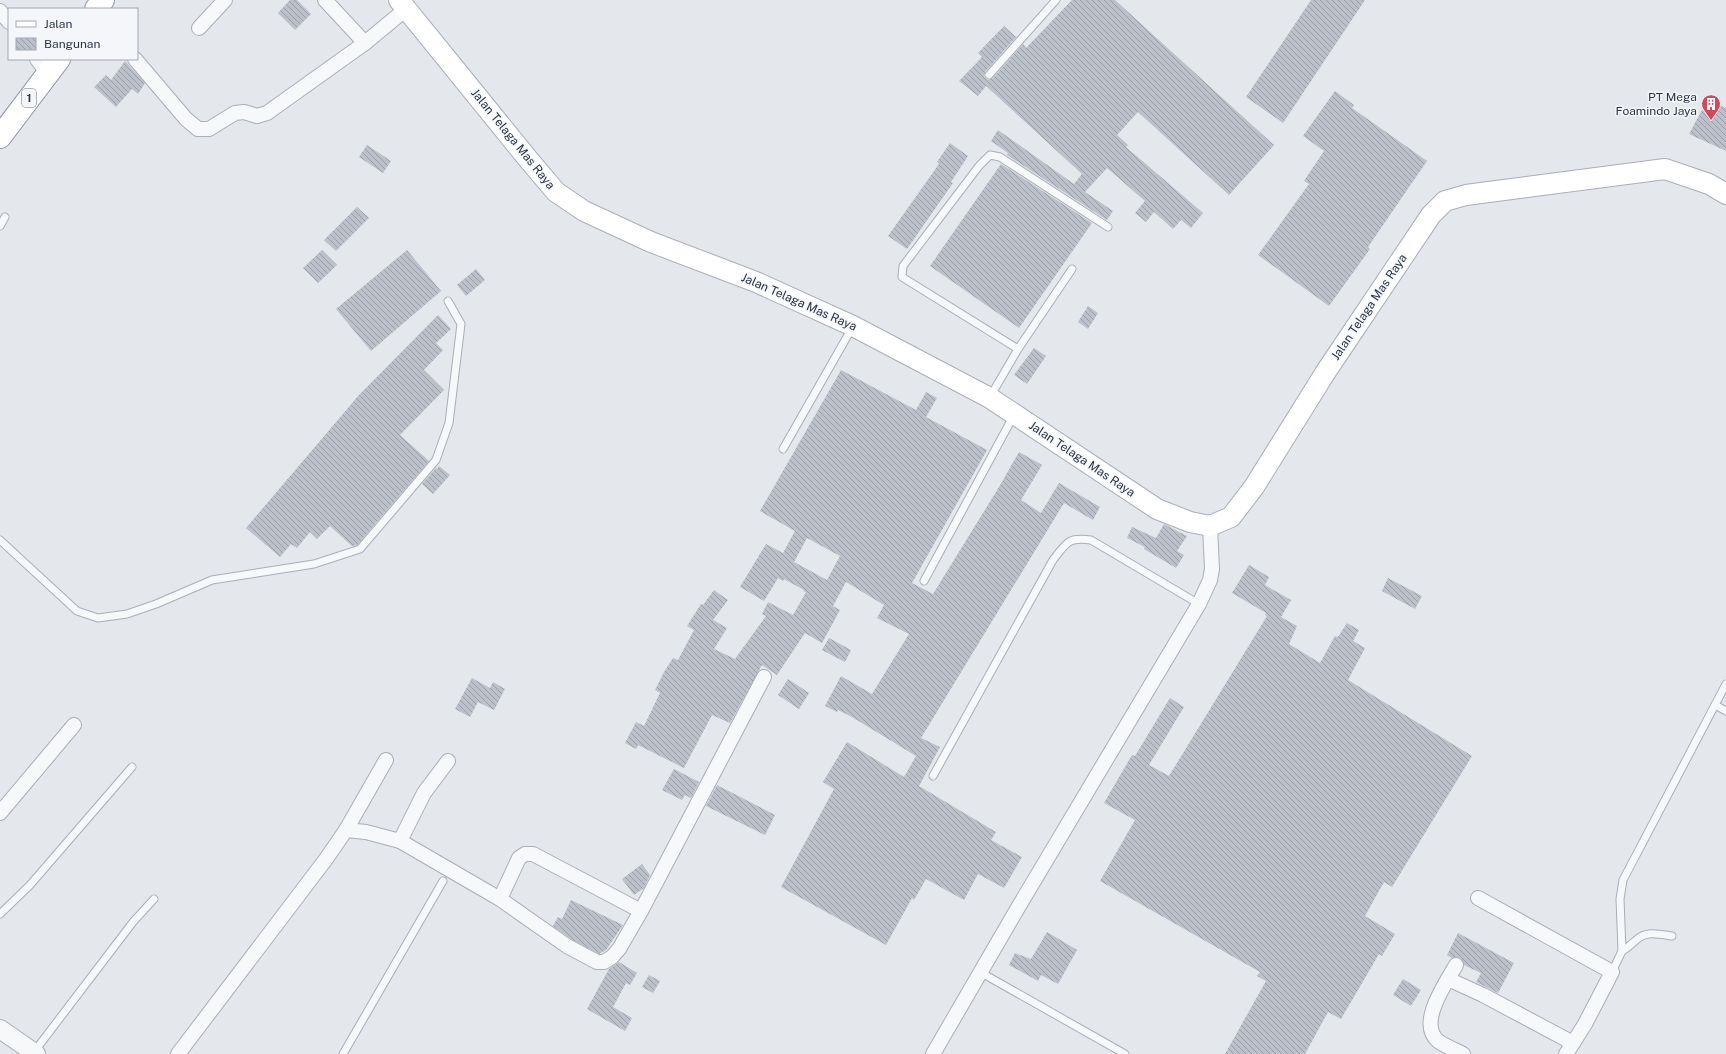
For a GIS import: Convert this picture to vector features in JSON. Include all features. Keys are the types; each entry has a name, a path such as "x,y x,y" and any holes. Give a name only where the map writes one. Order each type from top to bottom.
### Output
{"highway":[{"path":"97,8 103,0"},
{"name":"1","path":"0,137 48,64"}],"main road":[{"name":"Jalan Telaga Mas Raya","path":"402,4 556,192 584,211 651,242 756,282 853,326 990,398 1015,413 1091,466 1157,509 1190,522 1210,526 1231,517 1254,487 1356,327 1431,215 1445,201 1466,195 1665,168 1709,184 1726,194"}],"street":[{"path":"199,28 225,0"},
{"path":"325,0 365,44"},
{"path":"137,60 186,119 198,129 209,129 234,113 244,112 257,116 267,113 365,44 402,4"},
{"path":"0,11 8,21"},
{"path":"933,1054 980,972 1199,604 1210,580 1212,569 1210,526"},
{"path":"346,830 366,832 400,841 500,899 567,946 597,962 604,962 612,957 619,949 641,911 764,678"},
{"path":"0,813 74,726"},
{"path":"178,1054 326,859 346,830 386,760"},
{"path":"400,841 424,793 448,761"},
{"path":"500,899 519,858 525,854 533,854 641,911"},
{"path":"1448,979 1483,995 1569,1048 1612,972 1478,898"},
{"path":"1456,965 1434,1006 1430,1019 1430,1028 1438,1041 1463,1054"},
{"path":"0,1029 35,1053"}],"lane":[{"path":"989,75 1056,0"},
{"path":"1018,349 902,277 903,266 979,166 990,155 1000,157 1108,227"},
{"path":"0,226 5,217"},
{"path":"990,398 1018,349 1072,269"},
{"path":"0,540 77,611 98,618 127,614 156,604 212,580 314,564 360,549 436,460 449,423 461,324 448,301"},
{"path":"783,449 853,326"},
{"path":"924,581 1015,413"},
{"path":"933,776 1053,560 1066,542 1078,538 1091,540 1199,604"},
{"path":"1612,972 1622,951 1620,899 1623,880 1726,684"},
{"path":"1715,705 1726,711"},
{"path":"0,914 30,885 132,767"},
{"path":"343,1054 443,881"},
{"path":"35,1053 133,922 154,899"},
{"path":"1622,951 1630,947 1641,936 1654,933 1672,936"},
{"path":"980,972 1125,1054"}],"building":[{"path":"290,0 297,0 311,14 295,30 278,13"},
{"path":"1072,0 1115,0 1274,145 1229,195 1138,112 1117,135 1128,145 1126,147 1203,213 1191,228 1181,220 1173,229 1154,212 1146,222 1135,213 1145,201 1107,168 1085,192 1113,211 1107,220 1007,155 1008,153 991,141 998,130 1074,184 1082,174 986,86 978,96 959,81 982,57 978,53 1004,26 1016,37 985,72 984,77 988,80 993,78 1023,44 1026,48"},
{"path":"1311,0 1365,0 1283,123 1246,97"},
{"path":"125,61 145,83 138,94 132,89 116,107 94,87 106,75 111,80"},
{"path":"1335,91 1354,105 1352,108 1427,161 1368,247 1370,249 1329,306 1258,255 1309,184 1304,181 1324,151 1303,136"},
{"name":"PT Mega Foamindo Jaya","path":"1708,99 1726,108 1726,151 1689,134"},
{"path":"950,143 968,156 951,182 953,183 907,249 888,236 939,164 937,162"},
{"path":"367,145 391,161 383,173 359,157"},
{"path":"1001,164 1092,223 1019,328 930,266"},
{"path":"357,207 369,218 336,251 324,240"},
{"path":"322,250 337,265 318,283 303,268"},
{"path":"407,250 441,291 371,351 336,309"},
{"path":"476,269 485,280 466,296 457,285"},
{"path":"1088,306 1098,313 1088,329 1078,322"},
{"path":"438,315 451,329 436,343 443,350 424,370 444,390 400,435 429,461 357,545 352,546 330,526 317,539 310,532 297,548 291,544 280,557 246,528 359,395"},
{"path":"1034,348 1046,356 1027,384 1014,375"},
{"path":"841,370 916,410 926,392 937,398 926,417 987,450 912,583 933,594 1019,452 1042,465 1021,500 1041,513 1059,483 1100,507 1093,520 1064,503 921,738 940,747 919,786 996,832 991,840 1022,857 1004,888 978,874 964,900 926,879 914,900 912,898 886,945 781,887 834,789 823,782 847,742 904,777 916,756 852,717 838,710 837,712 825,706 841,676 872,694 909,634 877,618 884,605 846,582 833,606 840,610 822,643 805,633 777,675 762,665 730,723 712,715 684,768 638,745 636,749 625,743 636,722 644,726 660,693 655,690 664,672 673,658 678,660 694,630 687,626 701,604 703,605 714,590 728,600 713,620 727,628 714,649 735,659 766,616 762,614 768,602 793,615 806,592 784,579 783,581 778,578 764,601 740,587 766,544 783,553 795,531 760,511","holes":["807,538 840,556 827,580 794,562"]},
{"path":"439,466 450,475 433,494 422,484"},
{"path":"1164,524 1187,536 1177,551 1184,555 1176,568 1144,549 1145,547 1127,538 1132,527 1156,538"},
{"path":"1249,565 1269,577 1265,585 1291,600 1281,617 1297,626 1289,644 1320,663 1335,636 1338,637 1347,623 1359,630 1353,641 1365,648 1348,680 1472,756 1392,887 1384,882 1365,916 1395,934 1382,956 1379,954 1341,1019 1328,1012 1305,1054 1225,1054 1266,981 1257,976 1260,972 1100,881 1135,820 1104,803 1132,755 1135,756 1170,698 1184,707 1149,765 1169,776 1267,616 1265,615 1266,613 1232,593"},
{"path":"1388,578 1422,596 1415,609 1382,591"},
{"path":"829,638 851,650 845,662 822,650"},
{"path":"472,678 490,688 493,682 505,689 494,710 478,702 470,717 455,709"},
{"path":"788,679 809,693 799,709 778,695"},
{"path":"674,769 699,782 691,798 685,795 682,800 662,790"},
{"path":"717,785 775,815 765,835 706,806"},
{"path":"642,864 650,875 644,888 634,895 622,879"},
{"path":"571,900 623,925 606,950 599,954 571,939 553,926 558,917 562,919"},
{"path":"1047,932 1077,950 1058,984 1041,975 1038,981 1009,965 1015,953 1031,959"},
{"path":"1458,933 1514,963 1498,993 1476,982 1481,973 1464,965 1461,958 1452,958 1447,955"},
{"path":"619,962 637,973 630,985 626,983 613,1007 632,1018 625,1031 587,1009 609,969"},
{"path":"649,975 660,981 653,993 642,987"},
{"path":"1403,979 1421,990 1411,1006 1393,995"}],"place":[{"name":"PT Mega Foamindo Jaya","path":"1711,121"}]}
